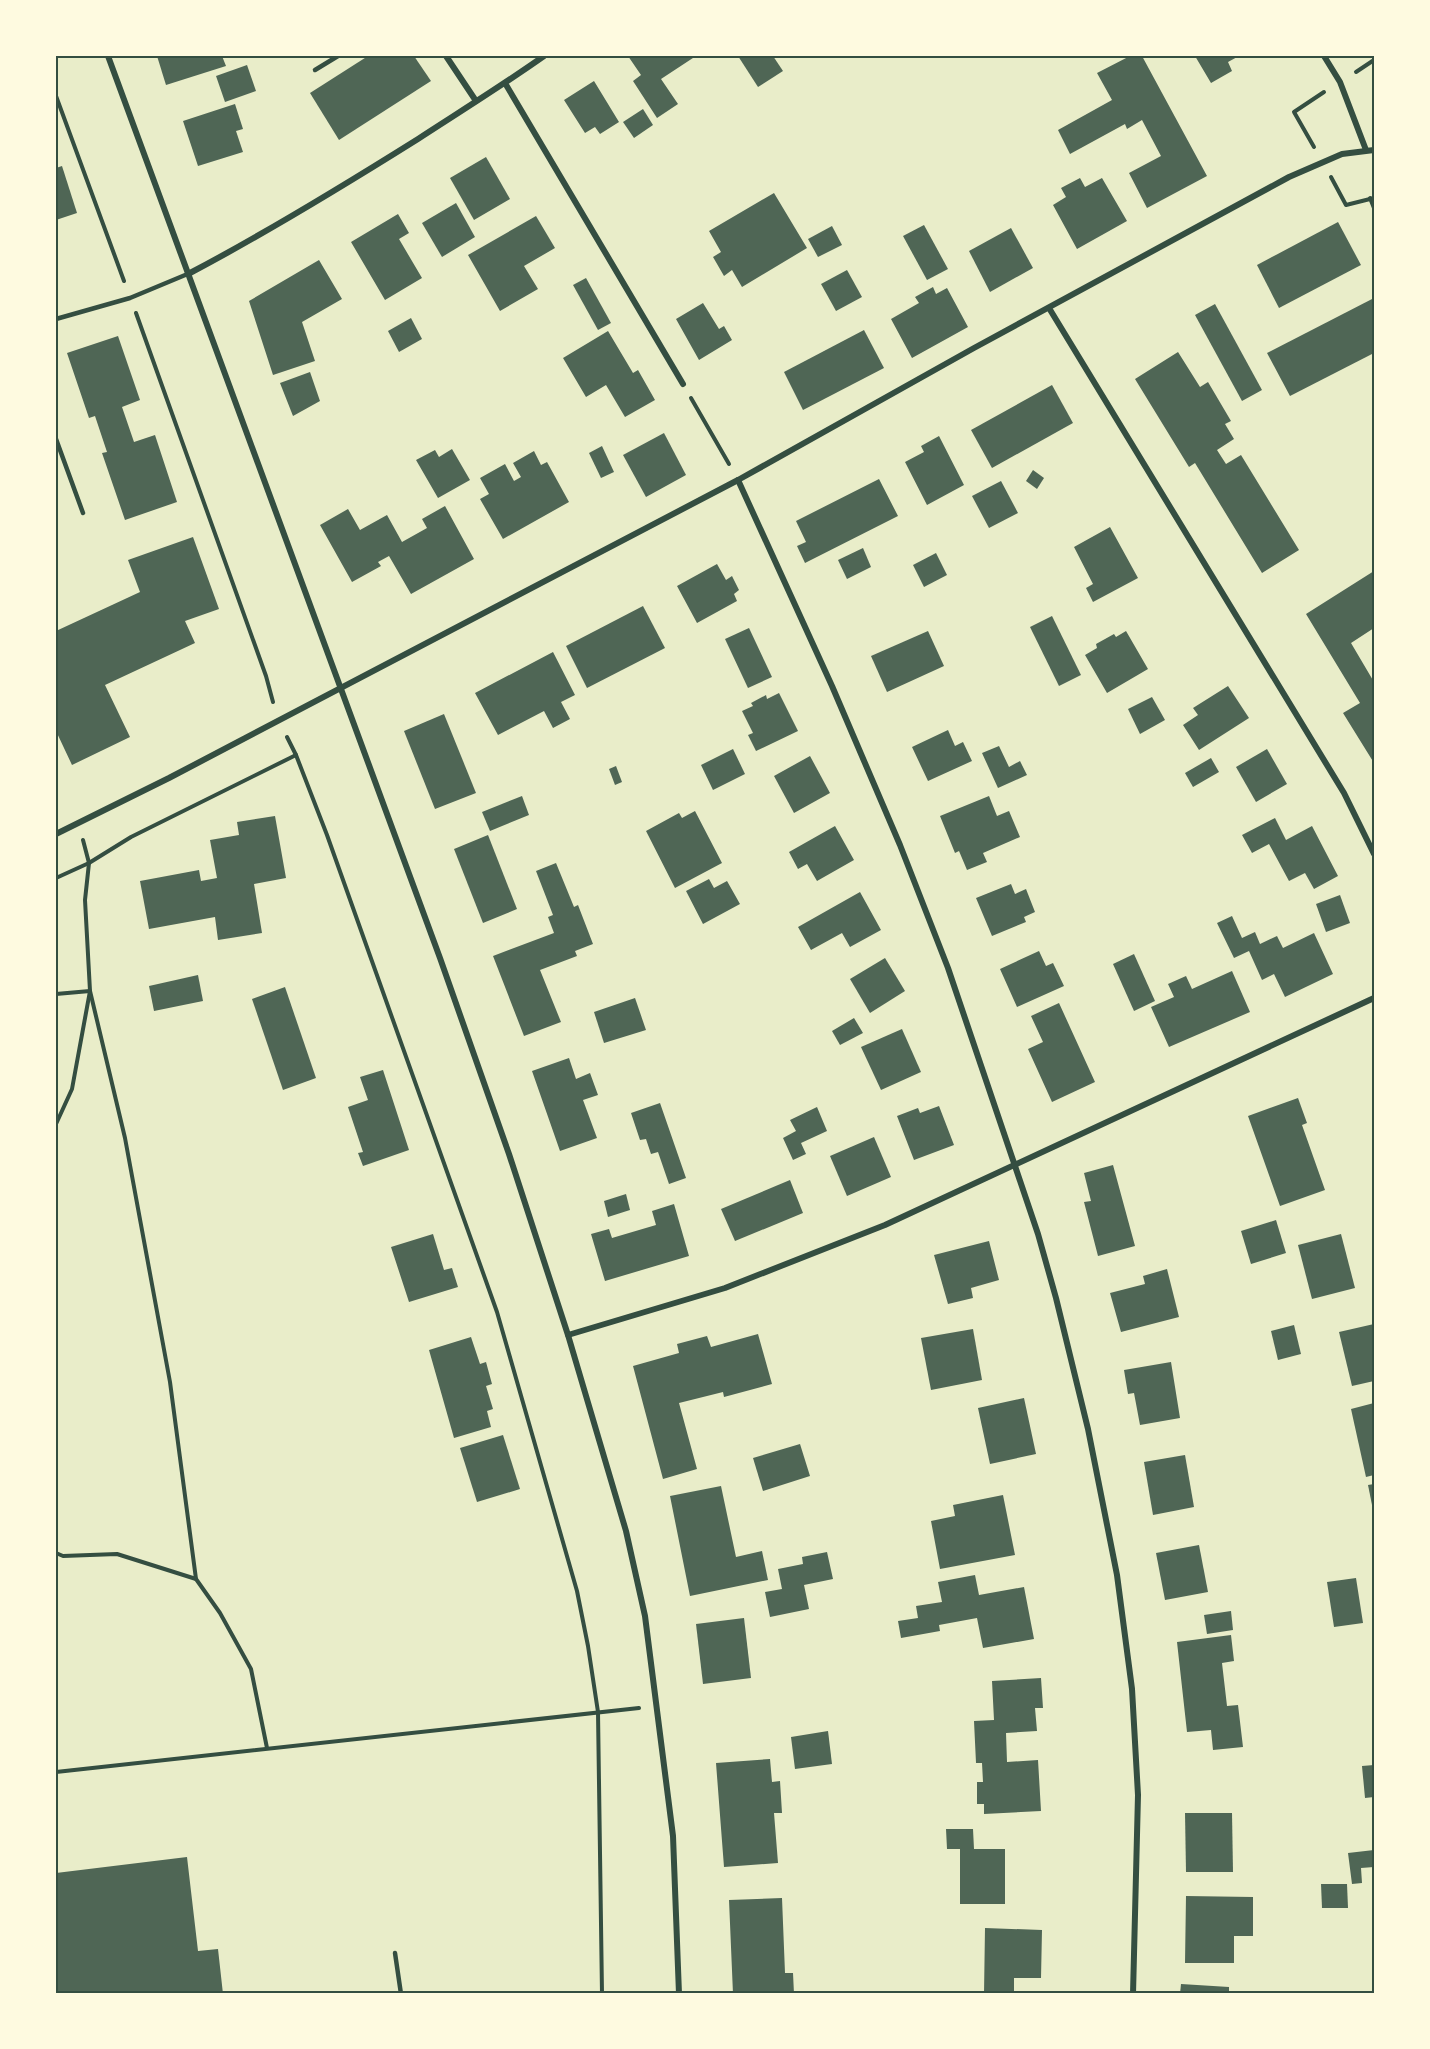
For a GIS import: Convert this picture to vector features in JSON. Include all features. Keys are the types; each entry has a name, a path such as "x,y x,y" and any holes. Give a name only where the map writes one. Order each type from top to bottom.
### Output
{"street":[{"path":"108,56 190,273 510,1154 568,1335 626,1531 645,1616 673,1836 679,1994"},
{"path":"446,56 476,101"},
{"path":"190,273 323,199 544,56"},
{"path":"1324,56 1340,82 1366,150"},
{"path":"505,83 683,384"},
{"path":"56,834 340,689 738,480 1288,177 1342,154 1374,150"},
{"path":"1049,308 1344,793 1374,854"},
{"path":"738,480 832,686 900,845 948,968 1038,1234 1056,1298 1088,1429 1117,1575 1132,1689 1138,1795 1133,1994"},
{"path":"568,1335 680,1303 768,1272 885,1225 1373,999 1374,1007"}],"lane":[{"path":"315,70 338,56"},
{"path":"56,319 130,298 190,273"},
{"path":"56,439 83,513"},
{"path":"395,1953 401,1994"}],"path":[{"path":"1340,82 1294,112 1346,205 1372,198 1374,208"},
{"path":"56,96 266,676 278,721 297,755 497,1312 576,1591 588,1646 598,1712 602,1994"},
{"path":"683,384 738,480"},
{"path":"56,878 89,863 131,837 297,755"},
{"path":"79,824 89,863 85,900 90,991 125,1138 170,1382 196,1579 220,1613 251,1668 267,1748"},
{"path":"56,994 90,991"},
{"path":"56,1124 72,1089 90,991"},
{"path":"56,1553 63,1556 117,1554 196,1579"},
{"path":"56,1772 658,1706"}],"building":[{"path":"157,56 222,56 226,66 166,85"},
{"path":"368,56 414,56 431,81 339,140 310,93"},
{"path":"628,56 696,56 661,79 678,104 657,118 633,81 641,75"},
{"path":"738,56 773,56 783,71 758,87"},
{"path":"1130,56 1142,56 1207,176 1147,208 1129,173 1161,156 1142,120 1127,129 1125,124 1070,154 1058,130 1112,100 1097,73"},
{"path":"1195,56 1239,56 1228,62 1232,71 1211,83"},
{"path":"247,65 256,91 225,102 216,76"},
{"path":"594,81 619,122 600,134 595,127 585,133 564,100"},
{"path":"235,104 243,129 236,131 243,152 198,166 183,121"},
{"path":"643,109 653,125 634,138 623,122"},
{"path":"486,157 510,199 474,220 450,178"},
{"path":"62,166 77,213 56,220 56,168"},
{"path":"1080,178 1085,187 1102,178 1127,221 1077,249 1053,205 1066,197 1061,188"},
{"path":"774,193 807,248 742,287 732,270 724,276 713,257 721,252 709,231"},
{"path":"456,203 475,237 442,257 422,223"},
{"path":"398,214 409,233 399,239 422,278 385,300 351,242"},
{"path":"536,216 555,248 524,266 538,289 500,311 468,255"},
{"path":"1338,222 1361,265 1279,308 1257,265"},
{"path":"924,225 948,269 927,280 903,236"},
{"path":"832,226 842,245 818,257 808,239"},
{"path":"1011,228 1033,268 990,292 969,251"},
{"path":"319,260 342,299 302,322 315,361 273,375 249,301"},
{"path":"847,270 862,297 836,311 821,284"},
{"path":"586,278 611,323 598,330 573,285"},
{"path":"933,287 936,294 947,288 968,327 912,358 891,319 919,303 915,297"},
{"path":"1374,298 1374,353 1290,396 1267,353"},
{"path":"703,303 719,329 724,326 732,340 699,360 676,319"},
{"path":"1215,304 1262,390 1242,401 1195,315"},
{"path":"411,318 422,339 399,352 388,331"},
{"path":"864,330 884,368 803,410 784,372"},
{"path":"608,331 633,373 638,370 655,400 625,417 606,385 586,397 563,358"},
{"path":"118,336 140,400 122,407 134,442 155,435 177,502 125,520 102,453 107,452 95,416 89,418 67,353"},
{"path":"1178,352 1200,387 1208,382 1231,421 1225,424 1234,439 1217,450 1226,464 1241,455 1299,550 1262,573 1195,463 1189,467 1135,379"},
{"path":"310,372 320,401 293,416 280,383"},
{"path":"1052,385 1073,423 992,468 971,430"},
{"path":"664,433 686,475 646,497 623,455"},
{"path":"939,436 964,485 927,505 905,462 924,452 921,446"},
{"path":"602,446 614,472 601,478 589,453"},
{"path":"452,449 470,480 438,498 416,460 435,450 439,457"},
{"path":"534,451 541,465 547,462 569,502 503,539 480,499 489,494 480,478 505,464 514,481 521,477 513,463"},
{"path":"1033,470 1044,478 1037,489 1026,481"},
{"path":"879,479 898,516 805,563 797,546 806,542 796,521"},
{"path":"1001,481 1018,513 989,528 972,496"},
{"path":"445,506 474,559 411,594 389,556 378,562 381,566 352,582 320,525 348,509 360,530 387,515 402,542 427,528 422,519"},
{"path":"1110,527 1138,578 1093,602 1086,588 1093,584 1074,547"},
{"path":"193,537 219,609 185,621 195,643 105,685 130,737 72,765 56,731 56,631 140,592 128,560"},
{"path":"863,548 871,567 847,579 838,560"},
{"path":"936,553 947,575 924,587 913,565"},
{"path":"717,564 726,580 732,576 739,590 734,594 737,601 697,623 677,586"},
{"path":"1374,571 1374,628 1351,643 1374,682 1374,763 1343,713 1360,703 1306,614"},
{"path":"643,606 665,648 587,688 566,646"},
{"path":"1052,616 1081,675 1059,686 1030,627"},
{"path":"749,628 772,677 748,688 725,639"},
{"path":"928,631 944,666 887,692 871,656"},
{"path":"1126,631 1148,669 1107,693 1085,655 1097,648 1096,644 1114,634 1116,637"},
{"path":"553,652 575,695 561,702 570,719 553,728 544,711 498,735 475,693"},
{"path":"1228,686 1249,718 1199,750 1183,725 1198,715 1193,708"},
{"path":"779,693 798,731 756,751 748,735 753,733 742,711 753,706 751,703 766,695 767,699"},
{"path":"1152,697 1165,720 1140,734 1128,709"},
{"path":"444,714 476,793 435,809 404,731"},
{"path":"948,730 955,746 963,742 972,761 928,781 912,747"},
{"path":"999,746 1009,767 1020,761 1027,775 998,788 982,753"},
{"path":"733,749 745,774 713,790 701,765"},
{"path":"1267,749 1287,784 1256,802 1236,767"},
{"path":"810,756 830,793 794,813 774,776"},
{"path":"1211,758 1219,772 1193,787 1185,773"},
{"path":"616,766 622,782 615,785 609,769"},
{"path":"522,796 529,815 490,831 482,812"},
{"path":"989,796 997,816 1009,811 1020,837 983,853 987,862 967,870 959,851 955,853 940,816"},
{"path":"695,811 722,863 675,888 646,831 679,813 682,818"},
{"path":"275,816 286,878 254,884 262,933 218,940 215,917 149,929 140,881 199,870 201,881 217,878 210,840 239,835 237,822"},
{"path":"1275,818 1286,840 1312,826 1338,876 1314,889 1305,873 1289,881 1269,844 1252,853 1242,835"},
{"path":"835,826 854,860 817,881 807,864 798,869 789,852"},
{"path":"488,835 517,909 483,923 454,849"},
{"path":"556,863 574,907 578,905 593,944 575,951 577,956 540,970 561,1022 524,1036 493,956 554,933 548,917 553,915 536,871"},
{"path":"709,879 714,888 727,881 740,904 703,924 686,891"},
{"path":"1011,884 1015,894 1026,889 1035,912 1024,917 1026,922 992,936 976,898"},
{"path":"860,892 881,930 850,947 842,933 811,950 798,927"},
{"path":"1340,895 1350,923 1326,932 1316,904"},
{"path":"1232,916 1242,938 1255,932 1260,944 1277,936 1283,948 1314,933 1333,974 1285,997 1274,974 1262,980 1249,951 1234,958 1217,923"},
{"path":"1039,951 1046,966 1053,963 1064,986 1017,1007 1000,969"},
{"path":"1134,954 1155,1001 1134,1011 1113,964"},
{"path":"885,958 905,991 870,1013 850,979"},
{"path":"1232,971 1250,1012 1169,1047 1151,1007 1174,997 1168,984 1186,976 1192,989"},
{"path":"198,975 203,1001 154,1011 149,986"},
{"path":"285,987 316,1078 283,1090 252,999"},
{"path":"635,998 646,1030 604,1043 594,1012"},
{"path":"1059,1003 1095,1082 1052,1102 1028,1049 1043,1042 1031,1016"},
{"path":"854,1018 863,1033 840,1045 832,1031"},
{"path":"902,1029 921,1072 881,1090 861,1047"},
{"path":"569,1058 576,1079 590,1073 598,1095 583,1100 597,1138 560,1151 532,1071"},
{"path":"383,1070 409,1150 363,1166 358,1153 363,1152 348,1107 368,1100 360,1077"},
{"path":"1298,1098 1307,1123 1302,1125 1325,1190 1280,1206 1248,1116"},
{"path":"660,1103 686,1178 669,1184 658,1152 651,1154 646,1139 640,1140 631,1113"},
{"path":"939,1106 954,1145 914,1160 897,1116 918,1108 920,1113"},
{"path":"817,1107 827,1131 801,1143 806,1154 793,1160 783,1138 796,1131 790,1120"},
{"path":"874,1137 891,1177 847,1196 830,1156"},
{"path":"1113,1165 1135,1246 1098,1256 1084,1202 1091,1201 1084,1173"},
{"path":"790,1180 803,1213 735,1241 721,1209"},
{"path":"626,1194 630,1210 608,1217 604,1201"},
{"path":"674,1204 689,1256 605,1281 591,1234 609,1229 612,1238 656,1225 652,1211"},
{"path":"1276,1220 1286,1253 1251,1264 1241,1231"},
{"path":"433,1234 444,1270 452,1268 458,1287 409,1302 391,1247"},
{"path":"1341,1234 1355,1288 1312,1299 1298,1245"},
{"path":"989,1241 999,1280 971,1288 973,1298 948,1304 934,1255"},
{"path":"1167,1269 1179,1317 1121,1332 1110,1293 1145,1284 1143,1276"},
{"path":"1374,1324 1374,1381 1352,1386 1339,1332"},
{"path":"1294,1325 1301,1354 1278,1360 1271,1331"},
{"path":"973,1329 982,1380 931,1390 921,1338"},
{"path":"758,1334 772,1384 724,1397 723,1392 679,1403 697,1469 663,1479 633,1366 679,1353 677,1344 707,1336 711,1347"},
{"path":"471,1337 480,1364 486,1362 492,1384 486,1386 493,1409 487,1411 491,1427 454,1438 429,1350"},
{"path":"1171,1362 1180,1418 1140,1425 1134,1393 1128,1394 1124,1370"},
{"path":"1024,1398 1036,1454 990,1464 978,1408"},
{"path":"1374,1403 1374,1475 1366,1477 1351,1409"},
{"path":"503,1435 520,1489 477,1502 460,1448"},
{"path":"800,1444 810,1476 763,1491 753,1458"},
{"path":"1185,1455 1194,1507 1153,1515 1144,1462"},
{"path":"1374,1484 1374,1505 1372,1505 1368,1485"},
{"path":"721,1486 736,1557 762,1551 768,1580 690,1596 670,1496"},
{"path":"1003,1495 1015,1555 940,1569 931,1521 955,1516 953,1505"},
{"path":"1199,1545 1208,1592 1165,1600 1156,1553"},
{"path":"827,1552 833,1579 804,1585 809,1609 770,1617 765,1592 782,1589 778,1569 803,1564 802,1557"},
{"path":"975,1575 979,1595 1024,1587 1034,1639 983,1648 977,1618 939,1625 940,1631 901,1638 898,1621 918,1618 916,1606 942,1602 938,1582"},
{"path":"1356,1578 1363,1623 1334,1627 1327,1582"},
{"path":"1231,1611 1233,1630 1207,1634 1204,1615"},
{"path":"744,1618 751,1678 703,1684 696,1624"},
{"path":"1231,1635 1234,1661 1222,1663 1227,1706 1238,1705 1243,1747 1213,1750 1211,1730 1187,1732 1177,1642"},
{"path":"1041,1678 1043,1708 1035,1708 1037,1731 1006,1733 1007,1762 1038,1760 1041,1811 984,1814 984,1804 977,1804 977,1782 983,1782 982,1763 976,1763 974,1721 994,1720 992,1681"},
{"path":"828,1731 832,1764 795,1769 791,1737"},
{"path":"770,1759 772,1782 780,1781 782,1813 774,1813 778,1863 724,1867 716,1763"},
{"path":"1374,1765 1374,1797 1365,1798 1362,1766"},
{"path":"1185,1813 1232,1813 1233,1872 1186,1872"},
{"path":"946,1829 973,1829 974,1849 1005,1849 1005,1904 960,1904 960,1849 947,1849"},
{"path":"1374,1850 1374,1867 1361,1868 1362,1883 1352,1884 1348,1853"},
{"path":"187,1857 198,1951 218,1949 223,1994 56,1994 56,1873"},
{"path":"1321,1884 1347,1884 1348,1908 1322,1908"},
{"path":"1186,1896 1253,1897 1253,1936 1234,1936 1234,1963 1185,1963"},
{"path":"782,1898 785,1973 793,1973 794,1994 733,1994 729,1900"},
{"path":"985,1928 1042,1930 1041,1978 1014,1978 1014,1994 984,1994"},
{"path":"1181,1984 1229,1987 1229,1994 1180,1994"}]}
